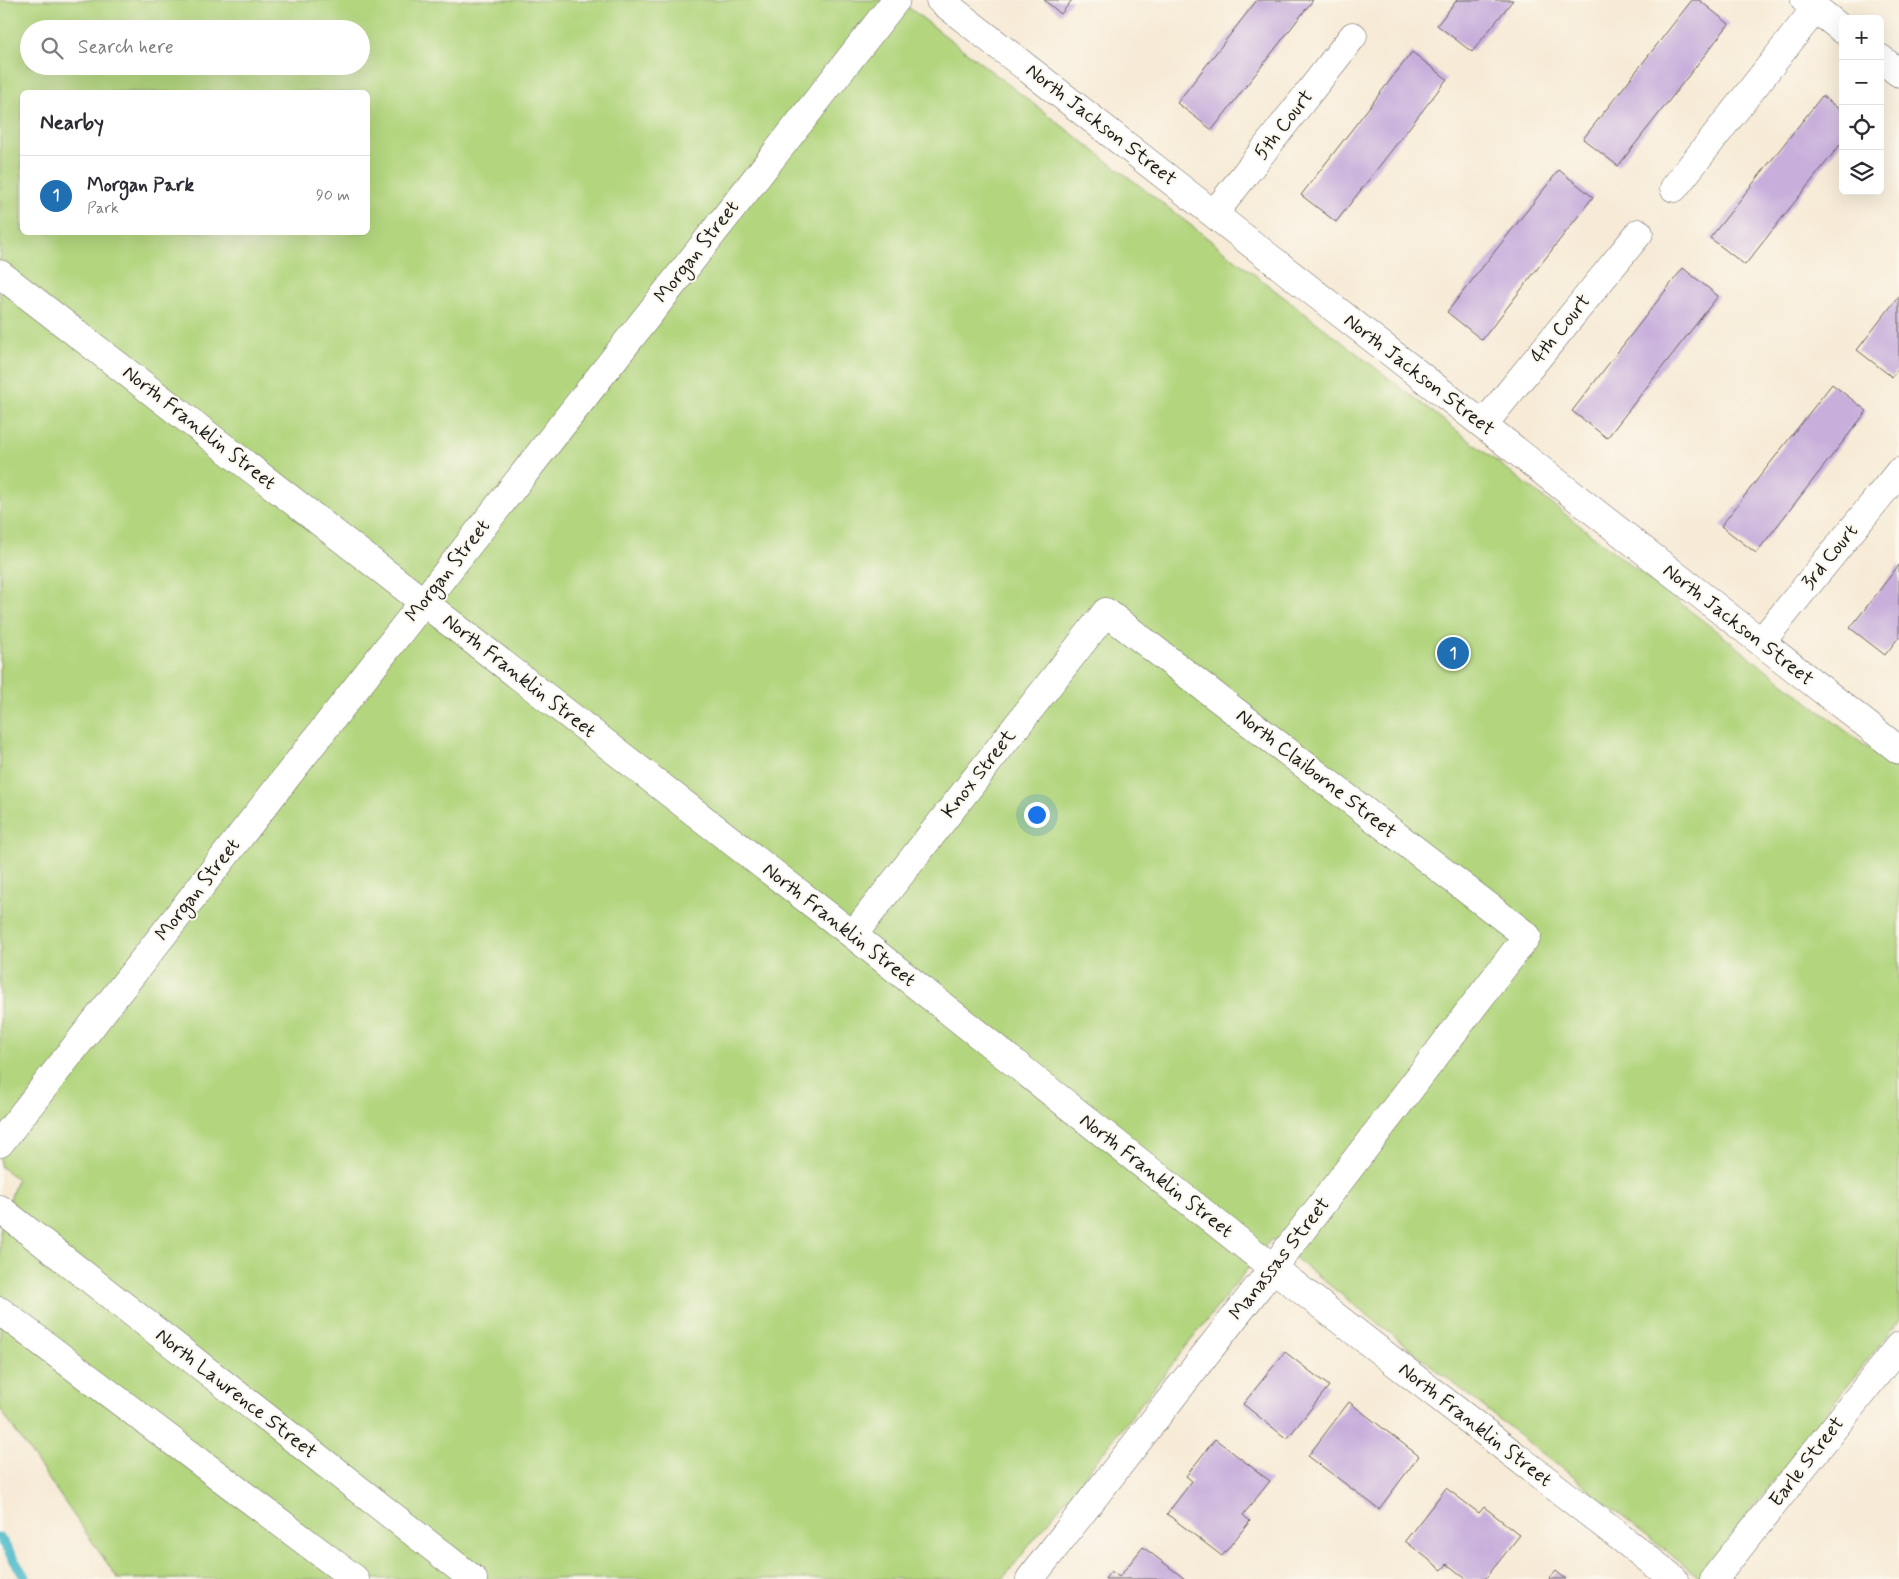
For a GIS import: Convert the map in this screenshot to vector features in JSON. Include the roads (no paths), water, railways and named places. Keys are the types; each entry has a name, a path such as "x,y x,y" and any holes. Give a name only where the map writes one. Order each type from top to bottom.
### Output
{"street":[{"name":"Morgan Street","path":"0,1143 664,292 896,0"},
{"name":"North Jackson Street","path":"940,0 1899,750"},
{"path":"1674,188 1810,4 1839,27"},
{"name":"5th Court","path":"1214,214 1353,36"},
{"path":"1883,60 1899,73"},
{"name":"4th Court","path":"1483,425 1639,232"},
{"name":"North Franklin Street","path":"1,276 853,935 1273,1268 1674,1579"},
{"name":"3rd Court","path":"1761,642 1899,472"},
{"name":"Knox Street","path":"853,935 1106,612"},
{"name":"North Claiborne Street","path":"1106,612 1527,936"},
{"name":"Manassas Street","path":"1030,1579 1273,1268 1527,936"},
{"name":"North Lawrence Street","path":"0,1209 472,1579"},
{"path":"0,1311 355,1579"},
{"name":"Earle Street","path":"1714,1579 1899,1346"}],"waterway":[{"path":"0,1538 26,1579"}],"place":[{"name":"Morgan Park","path":"1453,653"}]}
